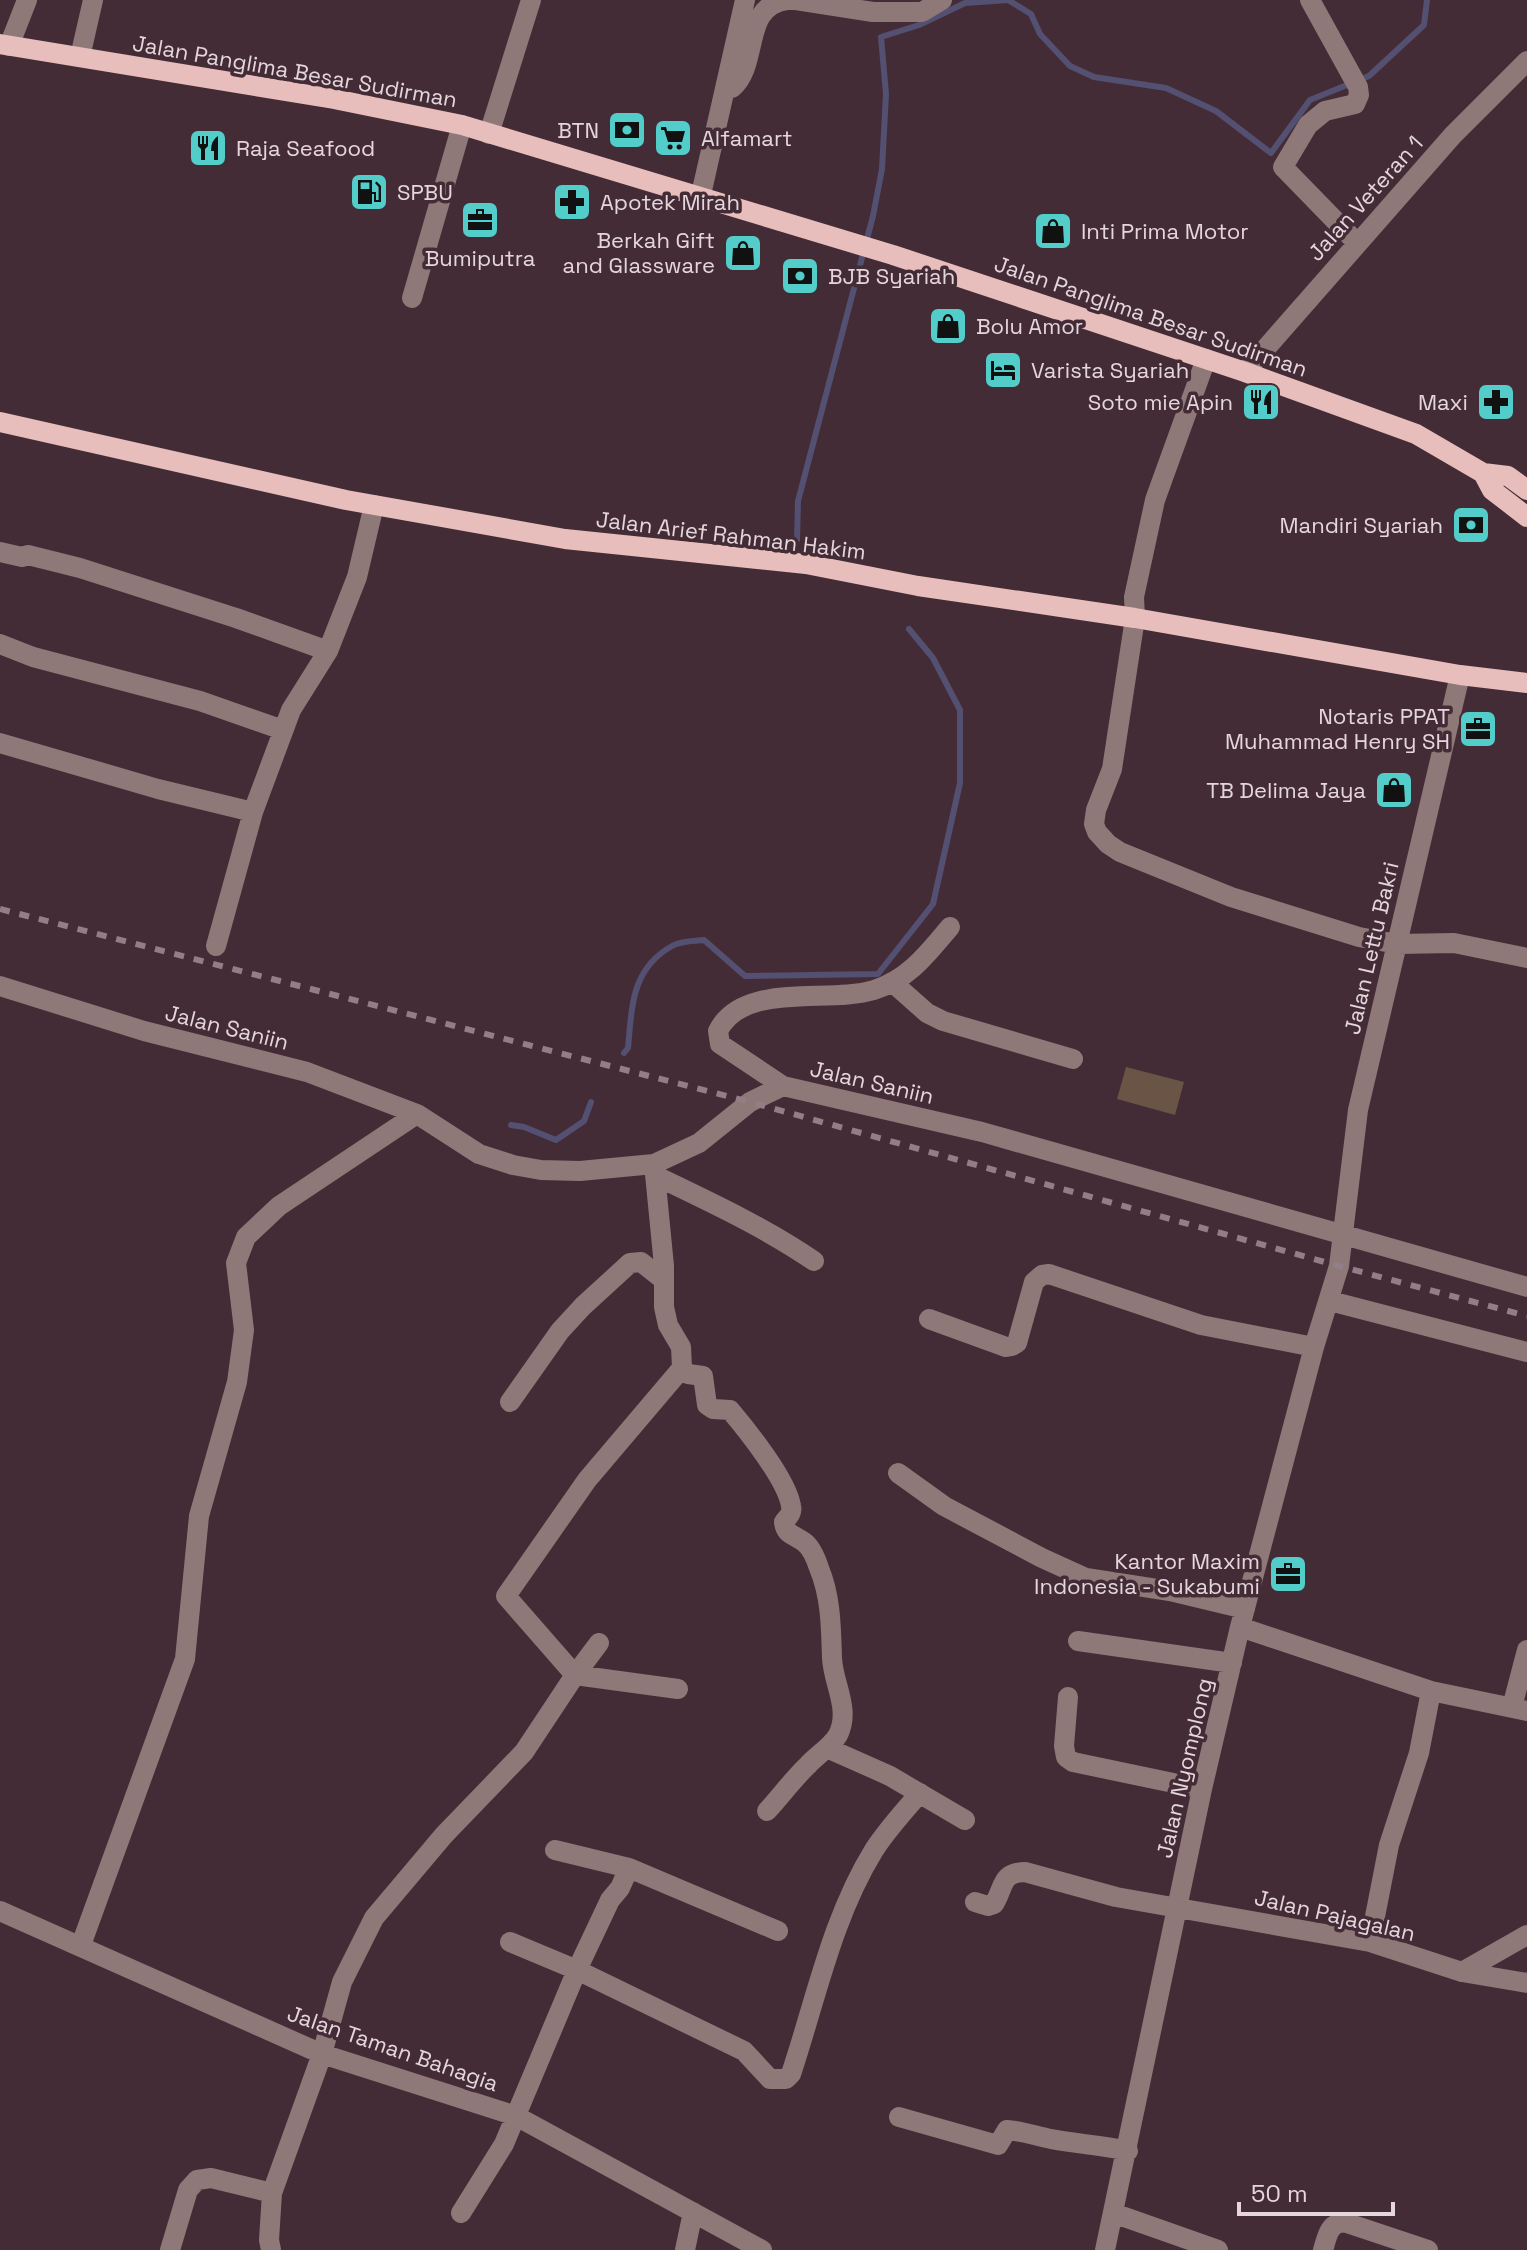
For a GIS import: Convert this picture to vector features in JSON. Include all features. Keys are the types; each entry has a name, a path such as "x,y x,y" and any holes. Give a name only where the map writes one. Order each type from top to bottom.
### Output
{"main road":[{"name":"Jalan Panglima Besar Sudirman","path":"4,45 334,99 462,125 893,255 1245,372 1416,434 1483,473 1508,476 1527,490"},
{"name":"Jalan Arief Rahman Hakim","path":"0,422 374,505 565,539 806,564 918,586 1135,618 1460,675 1527,683"},
{"name":"Jalan Panglima Besar Sudirman","path":"1483,473 1492,490 1527,517"}],"street":[{"path":"4,45 27,0"},
{"path":"80,57 93,0"},
{"path":"489,134 531,0"},
{"path":"700,199 745,0"},
{"path":"723,95 737,84 758,19 766,9 787,0"},
{"path":"796,0 873,12 922,12 942,0"},
{"path":"1310,0 1332,36 1358,87 1359,95 1355,104 1325,111 1308,125 1283,167 1357,243"},
{"name":"Jalan Veteran 1","path":"1245,372 1453,135 1527,61"},
{"path":"412,298 462,125"},
{"path":"1206,359 1155,500 1134,597 1135,618 1112,769 1096,810 1094,824 1097,832 1120,852 1231,897 1359,937 1397,944 1454,943 1527,958"},
{"path":"216,946 253,812 291,710 328,651 357,577 374,505"},
{"path":"0,552 22,557 28,555 80,568 328,651"},
{"path":"0,644 33,657 200,701 283,730"},
{"name":"Jalan Lettu Bakri","path":"1330,1301 1344,1235 1358,1110 1460,675"},
{"path":"0,743 144,785 253,812"},
{"path":"783,1086 720,1044 718,1031 733,1011 750,1002 859,993 892,982 918,965 950,927"},
{"path":"892,982 927,1013 943,1021 1073,1059"},
{"name":"Jalan Saniin","path":"0,986 144,1031 307,1072 417,1114 479,1154 513,1165 541,1170 655,1170 699,1143 750,1102 783,1086 982,1132 1344,1235"},
{"path":"81,1945 185,1659 199,1516 237,1382 244,1330 236,1263 246,1237 279,1206 417,1114"},
{"path":"655,1170 786,1242 814,1261"},
{"path":"655,1170 665,1317 681,1347 682,1368 688,1374 703,1376 707,1405 713,1409 730,1410 760,1449 791,1506 784,1528 806,1543 824,1579 831,1614 832,1657 843,1710 840,1731 767,1811"},
{"path":"1344,1235 1527,1287"},
{"path":"510,1402 560,1331 630,1263 641,1262 664,1280"},
{"path":"929,1319 1006,1347 1012,1346 1017,1343 1034,1282 1042,1275 1049,1274 1201,1325 1314,1347"},
{"path":"1330,1301 1527,1352"},
{"name":"Jalan Nyomplong","path":"1105,2250 1202,1789 1314,1347 1330,1301"},
{"path":"678,1689 575,1675 506,1596 587,1480 682,1368"},
{"path":"898,1473 944,1506 1086,1578 1170,1591 1431,1691 1520,1709 1527,1650"},
{"path":"1078,1641 1232,1663"},
{"path":"271,2250 272,2193 322,2054 342,1982 374,1918 444,1835 524,1752 599,1643"},
{"path":"1370,1942 1389,1845 1419,1753 1431,1691"},
{"path":"1068,1697 1064,1746 1066,1757 1073,1762 1202,1789"},
{"path":"827,1748 890,1776 965,1820"},
{"path":"510,1942 577,1970 744,2051 770,2079 786,2079 791,2074 826,1958 847,1903 875,1850 920,1793"},
{"path":"555,1850 629,1868 778,1931"},
{"path":"461,2213 504,2144 577,1970 629,1868"},
{"name":"Jalan Pajagalan","path":"975,1902 988,1906 994,1904 1006,1877 1012,1872 1025,1872 1116,1897 1370,1942 1462,1972 1527,1983"},
{"name":"Jalan Taman Bahagia","path":"0,1911 322,2054 516,2116 762,2250"},
{"path":"1462,1972 1527,1935"},
{"path":"899,2117 998,2145 1007,2130 1128,2151"},
{"path":"170,2250 188,2190 197,2180 223,2180 272,2193"},
{"path":"1113,2213 1218,2250"},
{"path":"685,2250 698,2214"},
{"path":"694,2250 698,2214"},
{"path":"1323,2250 1331,2227 1344,2222 1428,2250"}],"shaded area":[{"path":"1126,1067 1184,1082 1175,1115 1117,1099"}],"waterway":[{"path":"797,540 798,501 873,216 882,169 886,94 881,37 919,25 965,3 1008,0 1031,14 1040,34 1070,66 1094,77 1166,88 1216,111 1271,153 1310,100 1369,76 1424,25 1427,0"},
{"path":"624,1053 628,1048 633,1004 641,978 648,966 675,944 704,940 745,976 878,974 933,904 960,783 960,710 933,658 909,629"},
{"path":"511,1125 556,1140 584,1121 591,1102"}],"railway":[{"path":"0,909 750,1102 1527,1316"}],"place":[{"name":"BTN","path":"627,130"},
{"name":"Alfamart","path":"673,138"},
{"name":"Raja Seafood","path":"208,148"},
{"name":"SPBU","path":"369,192"},
{"name":"Apotek Mirah","path":"572,202"},
{"name":"Bumiputra","path":"480,220"},
{"name":"Inti Prima Motor","path":"1053,231"},
{"name":"Berkah Gift and Glassware","path":"743,253"},
{"name":"BJB Syariah","path":"800,276"},
{"name":"Bolu Amor","path":"948,326"},
{"name":"Varista Syariah","path":"1003,370"},
{"name":"Soto mie Apin","path":"1261,402"},
{"name":"Maxi","path":"1496,402"},
{"name":"Mandiri Syariah","path":"1471,525"},
{"name":"Notaris PPAT Muhammad Henry SH","path":"1478,729"},
{"name":"TB Delima Jaya","path":"1394,790"},
{"name":"Kantor Maxim Indonesia - Sukabumi","path":"1288,1574"}]}
